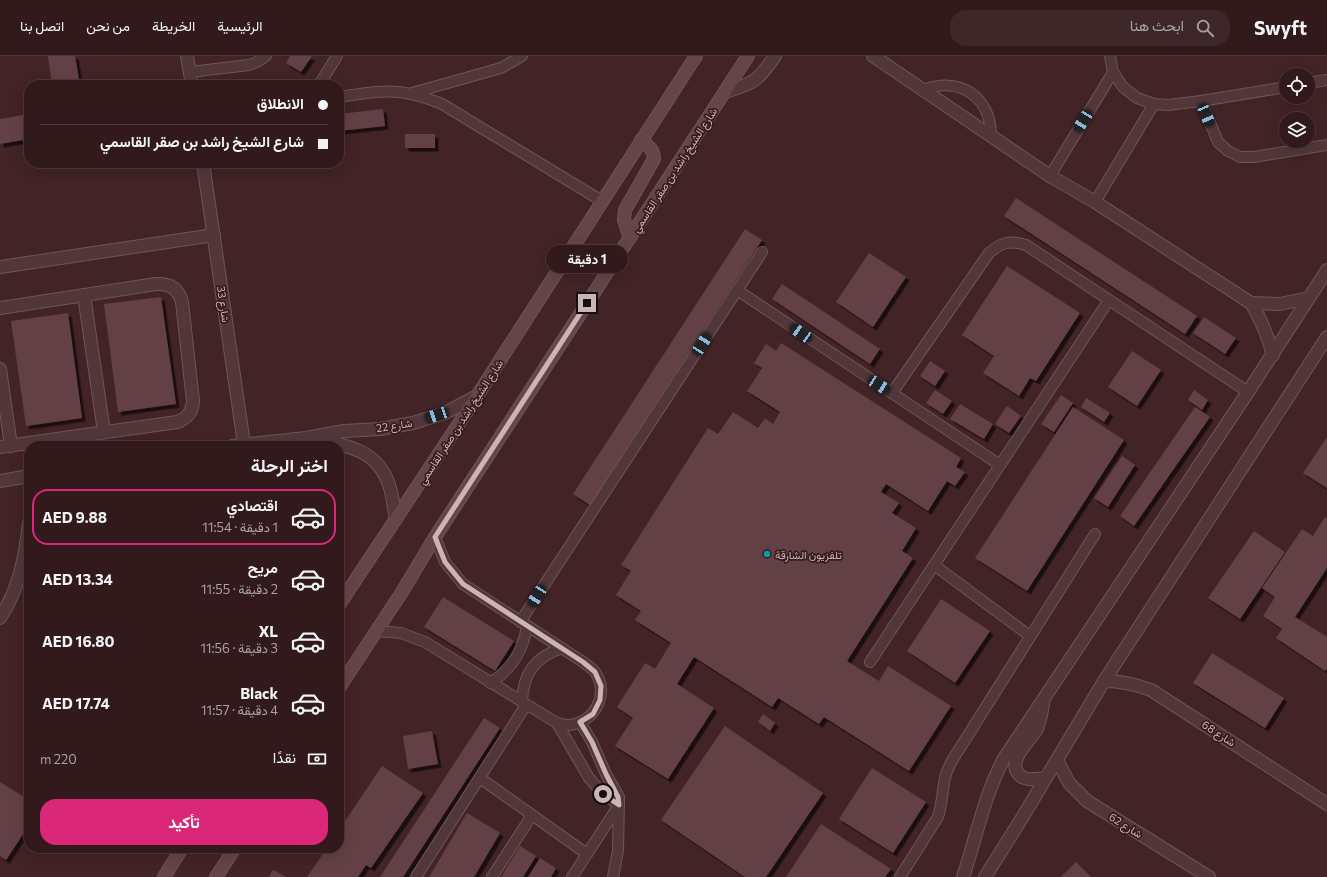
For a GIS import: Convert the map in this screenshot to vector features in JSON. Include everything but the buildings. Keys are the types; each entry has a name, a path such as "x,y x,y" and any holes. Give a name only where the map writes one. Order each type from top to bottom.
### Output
{"main road":[{"name":"شارع الشيخ راشد بن صقر القاسمي","path":"344,597 477,396 696,56"},
{"name":"شارع الشيخ راشد بن صقر القاسمي","path":"344,680 435,537 748,56"},
{"path":"630,238 624,220 626,210 654,159 654,153 651,148 641,140"},
{"path":"164,877 179,853"},
{"path":"216,877 232,853"}],"street":[{"path":"187,56 191,80"},
{"path":"725,92 751,84 759,78 775,56"},
{"path":"873,56 1050,176 1095,202 1251,303 1266,333 1272,355"},
{"name":"شارع 33","path":"204,168 214,235 238,441"},
{"path":"0,267 214,235"},
{"path":"963,877 996,773 1003,760 1248,392 1327,270"},
{"path":"0,308 164,283 177,290 182,302 193,401 192,408 184,419 177,422 40,441"},
{"path":"84,295 104,432"},
{"path":"1251,303 1280,304 1309,298"},
{"path":"985,877 1104,681 1327,338"},
{"path":"0,369 5,446 24,443"},
{"name":"شارع 22","path":"277,441 306,438 325,433 380,429 413,423 445,413 477,396"},
{"name":"شارع 22","path":"306,438 323,441"},
{"name":"شارع 22","path":"344,445 370,457 386,476 396,519"},
{"path":"0,480 24,477"},
{"path":"0,618 14,591 24,559"},
{"name":"شارع 68","path":"1104,681 1120,681 1136,684 1151,690 1327,804"},
{"path":"1043,701 1042,711 1036,730 1018,755 1015,762 1019,775 1026,779 1045,778"},
{"name":"شارع 62","path":"1056,760 1069,783 1087,801 1209,877"}],"lane":[{"path":"190,72 249,65 266,56"},
{"path":"322,80 337,56"},
{"path":"410,93 501,68 522,56"},
{"path":"1110,56 1113,72 1123,87 1137,98 1154,104 1168,105 1200,101 1279,88"},
{"path":"1050,176 1113,72"},
{"path":"1315,82 1327,80"},
{"path":"923,90 941,85 950,85 967,90 975,96 986,110 990,122 991,136"},
{"path":"344,96 378,91 394,91 426,97 442,104 602,201"},
{"path":"1200,101 1218,142 1228,151 1240,157 1254,157 1327,146"},
{"path":"1095,202 1154,104"},
{"path":"892,393 989,253 996,246 1006,242 1016,242 1026,245 1248,392"},
{"path":"490,683 509,668 516,659 525,638 524,624 762,252"},
{"path":"737,290 1000,465"},
{"path":"870,662 1109,300"},
{"path":"900,877 938,817 946,777 953,759 1094,534"},
{"path":"376,631 401,633 413,636 436,648 490,683 557,723 569,725 580,722 593,714 600,700 601,686 595,672 562,648 463,584 445,562 435,537"},
{"path":"934,565 1030,636"},
{"path":"416,877 480,778 524,703 522,690 532,667 545,655 562,648"},
{"path":"580,722 592,742 618,797 618,851 613,877"},
{"path":"557,723 590,778 603,794 619,805"},
{"path":"480,778 587,854"},
{"path":"572,877 619,805"},
{"path":"492,877 532,815"}],"place":[{"name":"تلفزيون الشارقة","path":"767,554"}],"route":[{"path":"587,303 435,537 445,562 453,574 463,584 474,593 583,662 595,672 601,686 600,700 593,714 580,722 592,742 618,797 619,805 603,794"}]}
